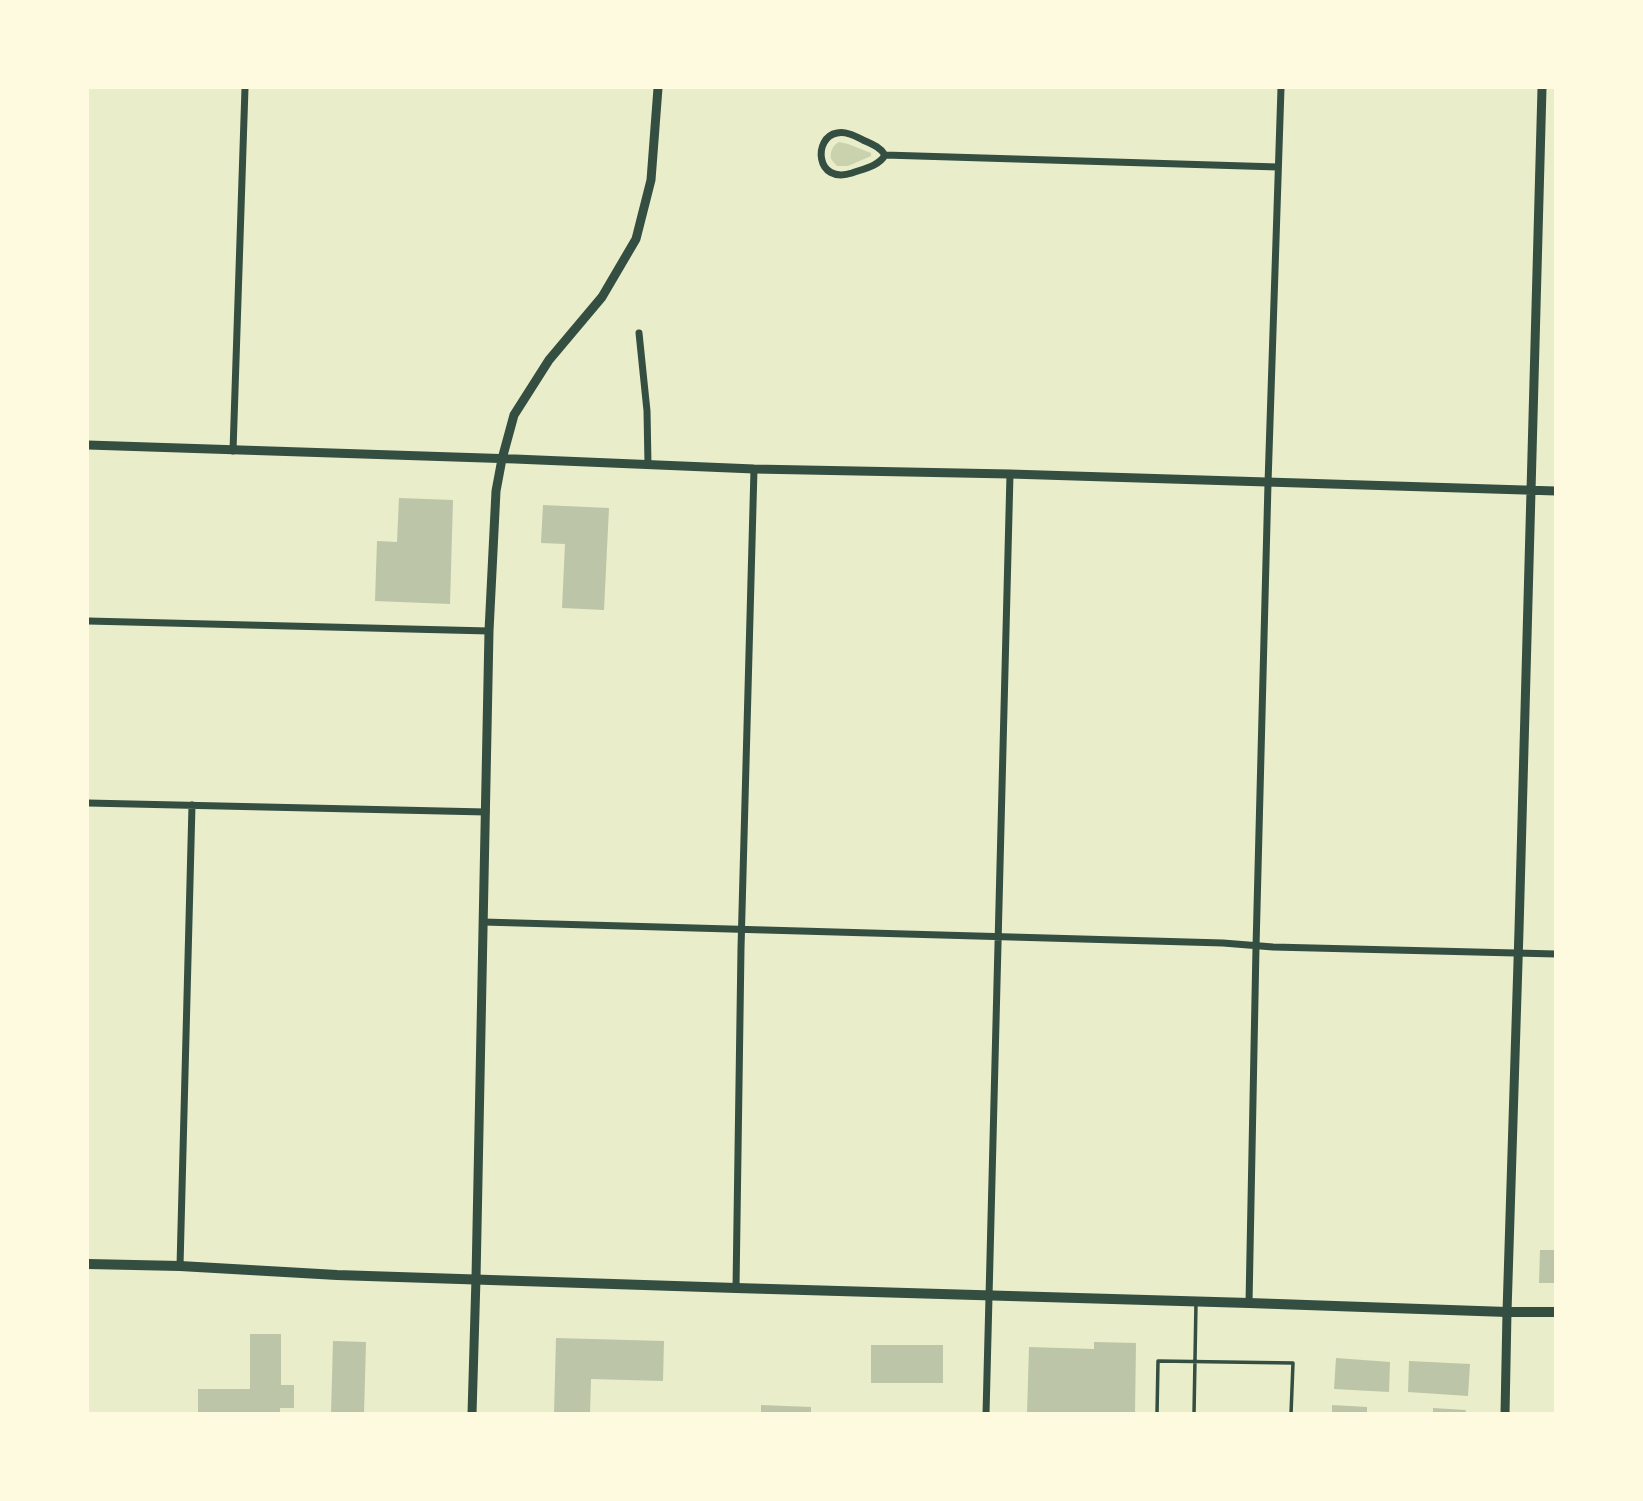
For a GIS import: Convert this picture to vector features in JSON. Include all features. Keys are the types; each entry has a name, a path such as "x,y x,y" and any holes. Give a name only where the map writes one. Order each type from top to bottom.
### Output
{"main road":[{"path":"88,1264 337,1275 1556,1312"}],"street":[{"path":"233,451 245,88"},
{"path":"472,1413 489,631 496,491 514,415 549,360 601,297 636,239 651,180 659,88"},
{"path":"1249,1303 1280,88"},
{"path":"1506,1413 1542,88"},
{"path":"842,133 853,135 880,148 885,155 877,164 841,175 828,172 821,153 829,136 842,133"},
{"path":"885,155 1278,167"},
{"path":"639,333 646,399 648,465"},
{"path":"88,445 754,470 1010,474 1556,491"},
{"path":"736,1288 741,930 754,470"},
{"path":"986,1413 1010,474"},
{"path":"88,621 489,631"},
{"path":"88,803 486,812"},
{"path":"180,1266 192,805"},
{"path":"483,922 1556,954"}],"lane":[{"path":"1194,1413 1196,1301"},
{"path":"1157,1413 1158,1361 1293,1363 1291,1413"}],"green space":[{"path":"839,142 871,153 871,156 848,166 837,166 831,159 831,154 833,147"}],"building":[{"path":"399,498 453,500 450,604 375,601 377,541 397,542"},
{"path":"543,505 609,508 604,610 562,608 565,544 541,543"},
{"path":"1540,1250 1556,1250 1556,1283 1539,1283"},
{"path":"250,1334 281,1334 281,1385 294,1385 294,1408 280,1408 280,1414 198,1414 198,1389 250,1389"},
{"path":"556,1338 664,1341 663,1381 591,1379 590,1414 554,1414"},
{"path":"333,1341 366,1342 364,1414 331,1414"},
{"path":"1094,1342 1136,1343 1135,1414 1027,1414 1029,1347 1094,1349"},
{"path":"871,1345 943,1345 943,1383 871,1383"},
{"path":"1336,1358 1390,1362 1389,1392 1334,1389"},
{"path":"1409,1361 1470,1364 1468,1396 1408,1392"},
{"path":"761,1405 811,1407 811,1414 761,1414"},
{"path":"1332,1405 1367,1407 1367,1414 1332,1414"},
{"path":"1433,1408 1466,1410 1465,1414 1433,1414"}]}
